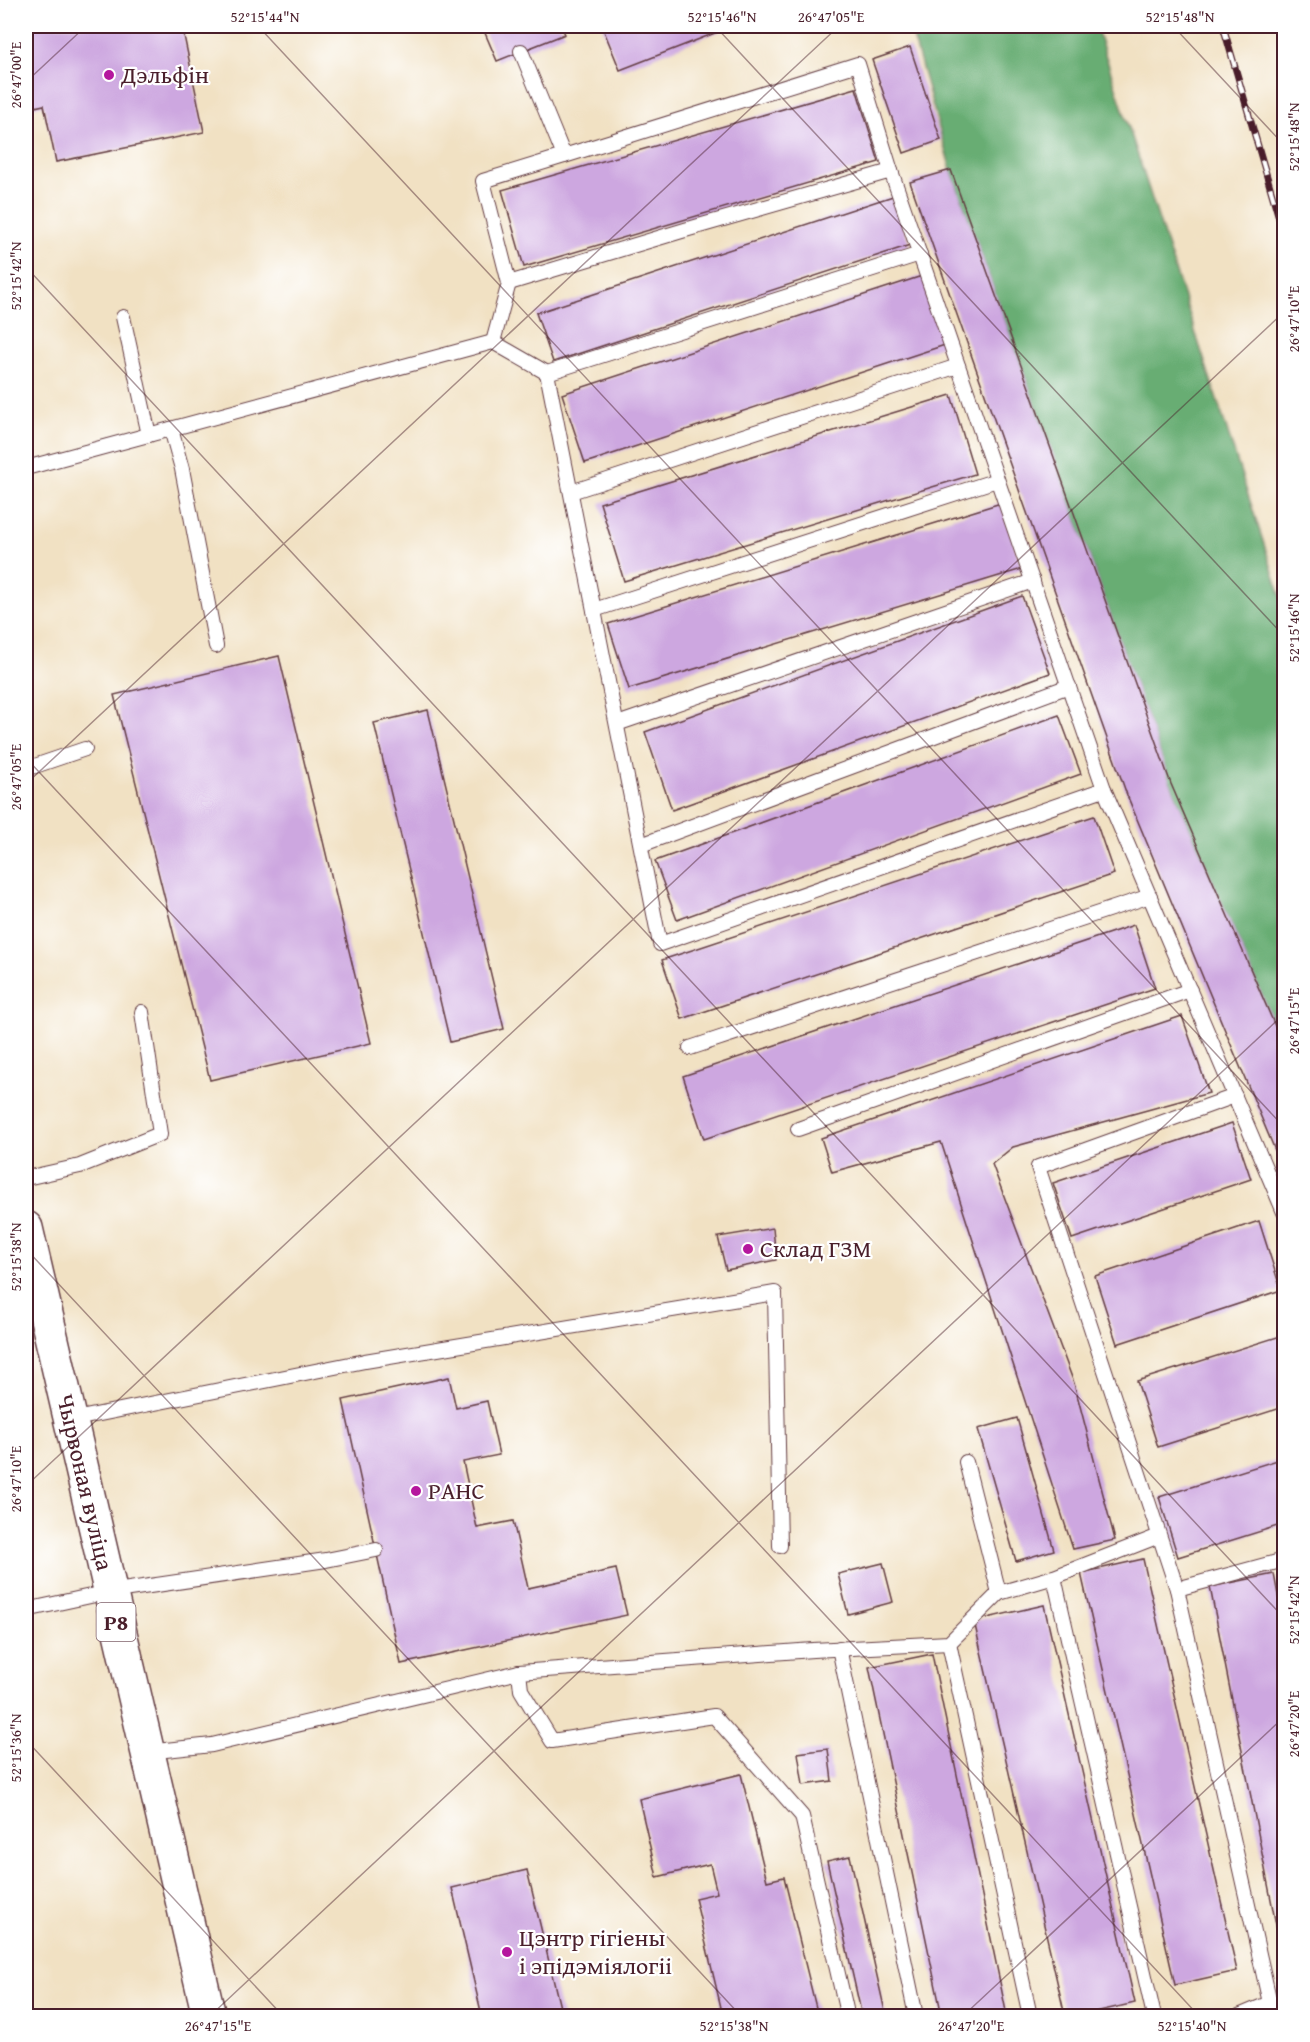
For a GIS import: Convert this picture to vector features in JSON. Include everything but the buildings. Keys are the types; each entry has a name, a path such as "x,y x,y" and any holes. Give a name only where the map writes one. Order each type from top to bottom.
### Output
{"main road":[{"name":"Чырвоная вуліца","path":"26,1228 209,2016"}],"lane":[{"path":"521,51 564,156"},
{"path":"493,342 509,283 483,181 858,64 891,171 1104,789 1284,1212"},
{"path":"509,283 891,171"},
{"path":"547,374 920,254"},
{"path":"123,317 149,435"},
{"path":"26,468 493,342 547,374 660,944 1104,789"},
{"path":"571,492 958,366"},
{"path":"171,429 182,469 216,646"},
{"path":"594,610 998,480"},
{"path":"617,724 1033,581"},
{"path":"640,844 1069,686"},
{"path":"26,769 85,749"},
{"path":"690,1048 1150,896"},
{"path":"798,1129 1190,990"},
{"path":"26,1178 80,1166 160,1134 142,1012"},
{"path":"1235,1096 1038,1167 1177,1589 1272,2010"},
{"path":"69,1420 365,1361 775,1293 780,1546"},
{"path":"966,1462 999,1593"},
{"path":"147,1752 212,1745 519,1672 839,1648 949,1643 999,1593 1054,1577 1159,1536"},
{"path":"26,1610 109,1592 326,1560 376,1550"},
{"path":"1177,1589 1284,1560"},
{"path":"1054,1577 1154,2016"},
{"path":"949,1643 1030,2016"},
{"path":"839,1648 916,2016"},
{"path":"519,1672 521,1690 552,1741 714,1716 802,1816 846,2009"},
{"path":"1239,2016 1272,2010 1284,2001"}],"green space":[{"path":"910,26 1096,26 1284,606 1284,1047 1171,784 951,170"}],"railway":[{"path":"1223,26 1284,235"}],"place":[{"name":"Дэльфін","path":"109,75"},
{"name":"Склад ГЗМ","path":"748,1249"},
{"name":"РАНС","path":"416,1491"},
{"name":"Цэнтр гігіены і эпідэміялогіі","path":"507,1952"}]}
